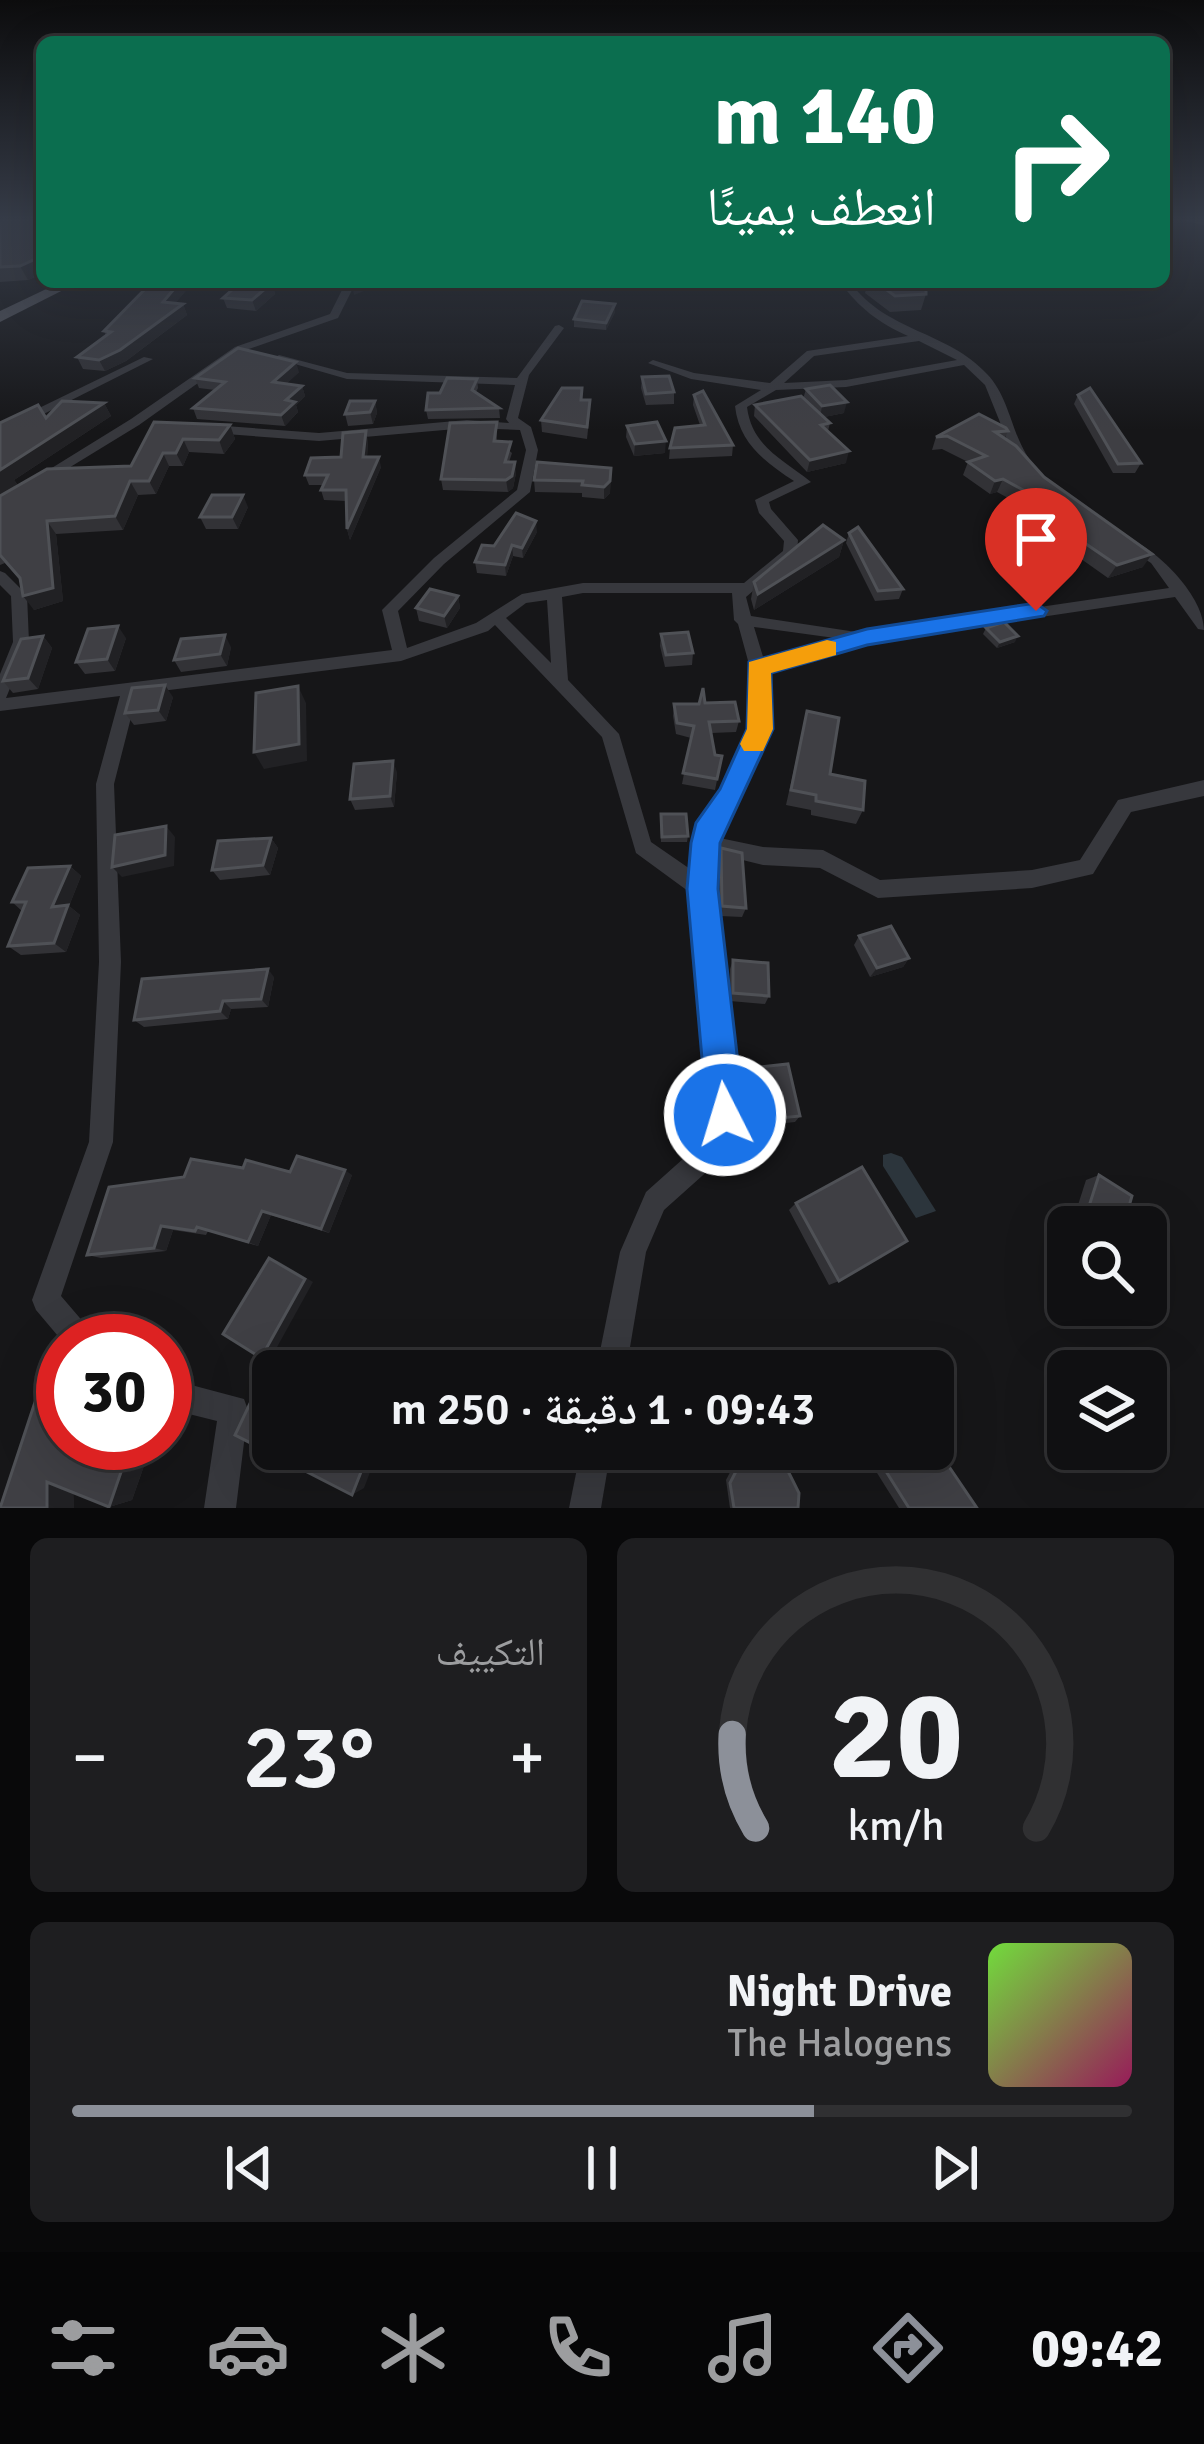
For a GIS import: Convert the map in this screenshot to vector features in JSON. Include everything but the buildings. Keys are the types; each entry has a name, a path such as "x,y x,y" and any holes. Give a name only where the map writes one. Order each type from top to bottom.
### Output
{"main road":[{"path":"0,304 36,289"},
{"path":"0,317 57,289"}],"street":[{"path":"0,506 239,350 334,316 347,289"},
{"path":"848,289 855,301 986,378 1018,456 1033,469"},
{"path":"401,655 390,610 523,492 532,450 525,427 512,418 522,382 548,337 559,328"},
{"path":"615,1350 633,1252 655,1201 712,1150 725,1115 703,889 706,832 732,795 760,729 758,668 738,596 790,554 791,540 764,510 762,500 804,482 765,457 741,426 741,406 772,388 811,353 918,338"},
{"path":"239,350 347,376 522,382"},
{"path":"0,431 148,359"},
{"path":"653,362 707,382 772,388 863,383 963,362"},
{"path":"135,422 157,424"},
{"path":"200,428 319,437 467,424 525,427"},
{"path":"1118,535 1156,560 1204,625"},
{"path":"0,576 19,595 21,642 6,668 0,694"},
{"path":"0,705 401,655 482,627 522,599 583,588 746,588"},
{"path":"758,668 867,637 1181,591"},
{"path":"554,593 560,679"},
{"path":"496,617 610,734 643,847 703,889"},
{"path":"742,620 867,637"},
{"path":"58,1314 46,1300 101,1142 110,962 105,784 130,689"},
{"path":"706,843 763,856 823,859 878,890 1032,879 1086,868 1124,806 1204,788"},
{"path":"192,1400 233,1410 220,1508"},
{"path":"585,1508 592,1470"}],"shaded area":[{"path":"883,1155 902,1157 936,1211 916,1218 883,1166"}],"slow traffic":[{"path":"753,744 760,729 758,668 827,648"}],"route":[{"path":"725,1115 703,889 706,832 732,795 760,729 758,668 867,637 1036,611"}]}
